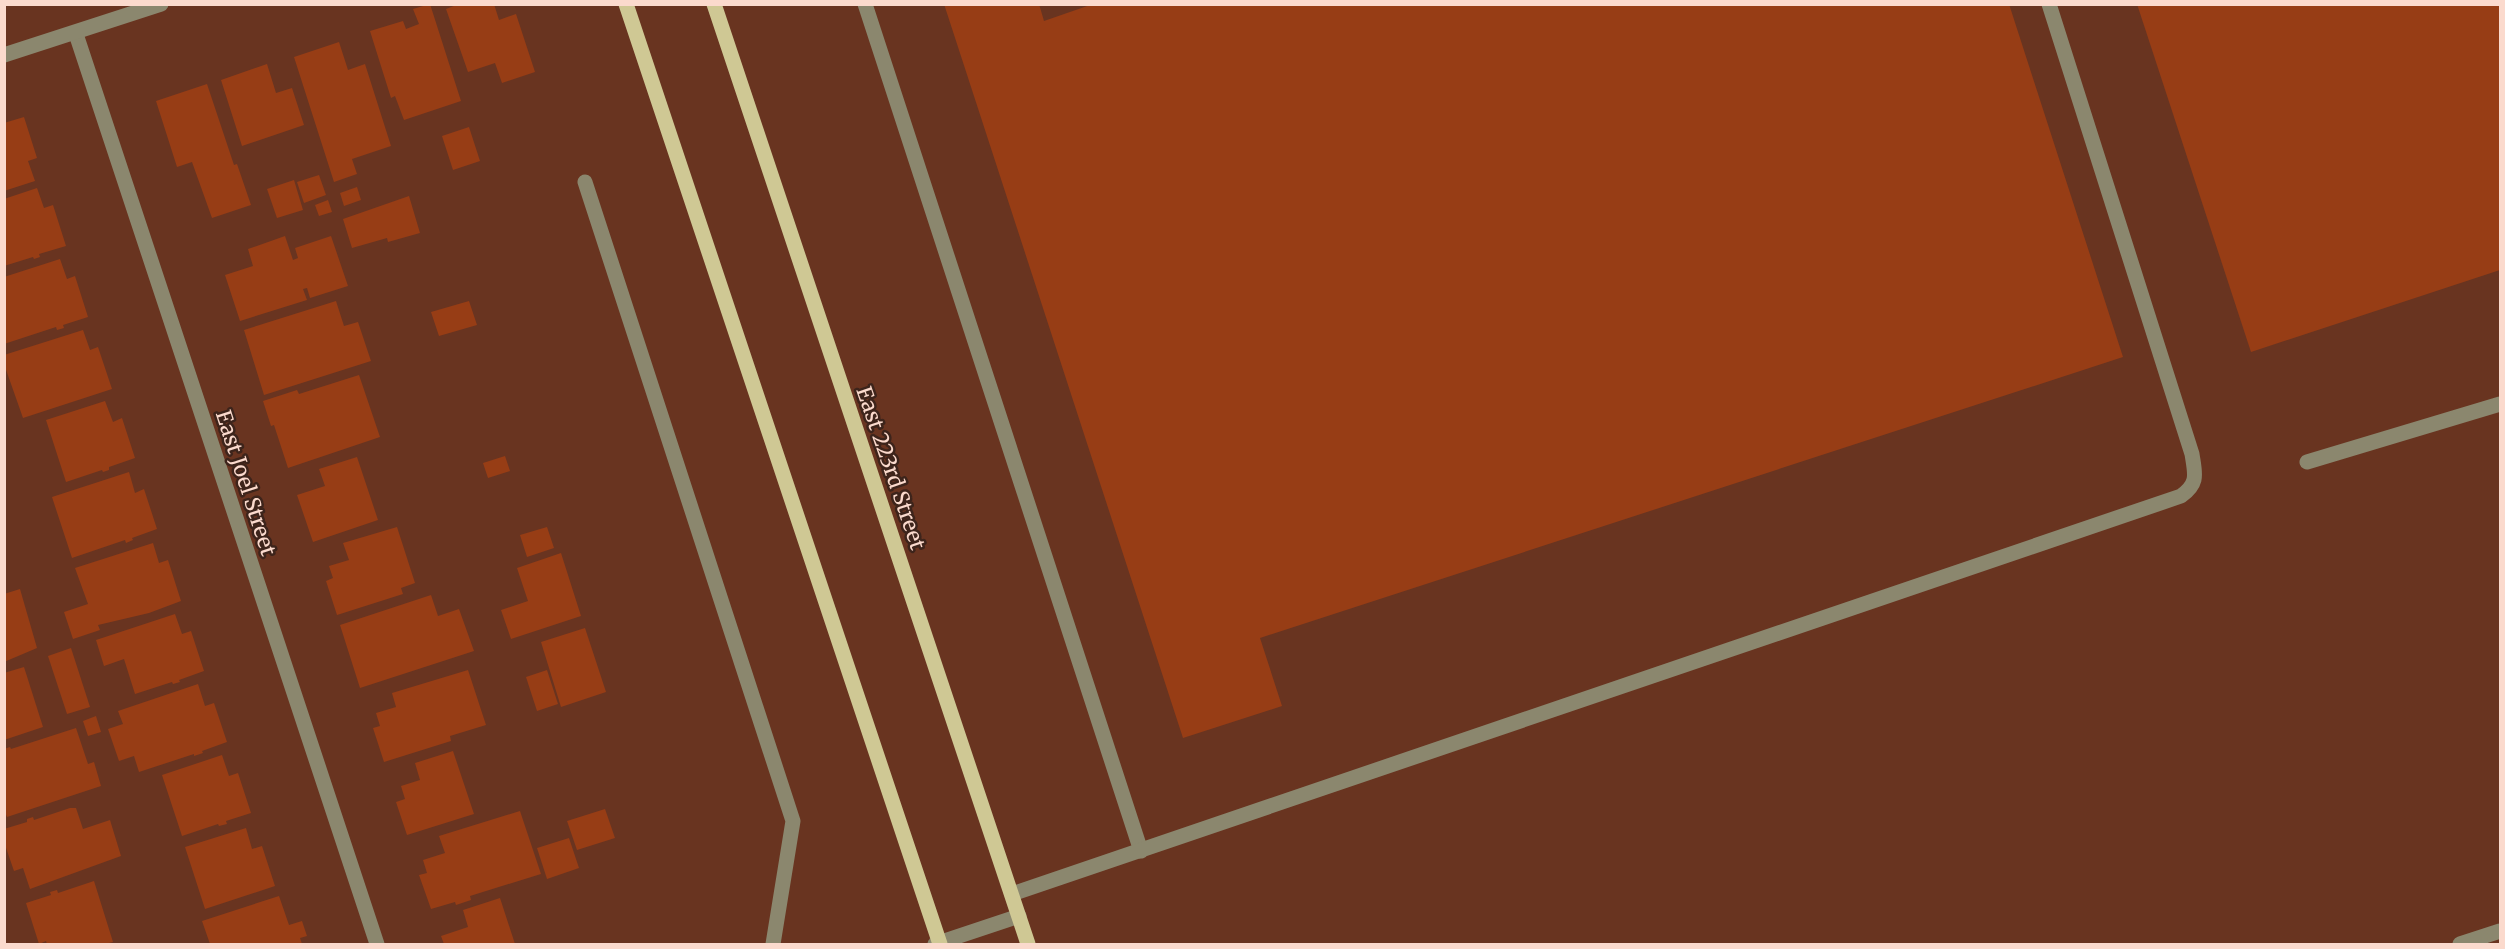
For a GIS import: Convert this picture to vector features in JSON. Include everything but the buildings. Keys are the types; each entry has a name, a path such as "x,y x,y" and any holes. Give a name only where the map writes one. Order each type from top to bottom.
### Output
{"main road":[{"path":"626,4 938,944"},
{"name":"East 223rd Street","path":"714,4 1028,945"}],"street":[{"path":"4,55 76,34 161,4"},
{"path":"865,4 1141,851"},
{"path":"1012,894 2181,496 2191,488 2194,482 2192,454 2049,4"},
{"name":"East Joel Street","path":"76,34 377,945"},
{"path":"585,182 793,821 773,945"},
{"path":"2307,462 2500,404"},
{"path":"938,944 1019,916"},
{"path":"2460,945 2500,931"}]}
